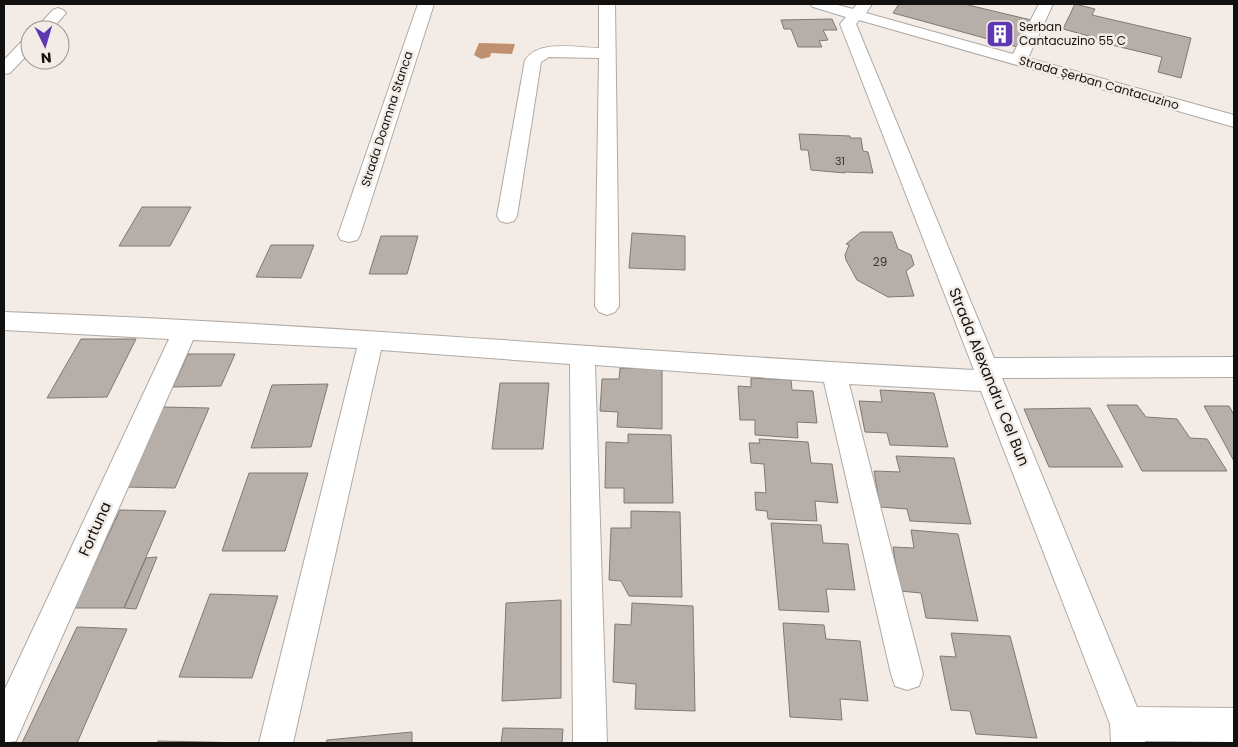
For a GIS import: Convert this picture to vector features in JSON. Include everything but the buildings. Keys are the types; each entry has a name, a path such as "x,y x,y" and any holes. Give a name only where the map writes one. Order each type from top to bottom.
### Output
{"street":[{"name":"Strada Doamna Stanca","path":"349,235 426,4"},
{"path":"607,4 607,306"},
{"name":"Strada Șerban Cantacuzino","path":"818,4 861,9 886,16 1018,60 1234,121"},
{"path":"1018,60 1046,4"},
{"name":"Strada Alexandru Cel Bun","path":"861,9 848,24 1128,734"},
{"path":"51,20 58,13"},
{"path":"4,69 20,52"},
{"path":"507,216 533,60 540,54 549,52 607,53"},
{"path":"4,321 370,340 834,373 987,375 1234,367"},
{"name":"Fortuna","path":"4,729 185,330"},
{"path":"276,743 370,340"},
{"path":"582,355 590,743"},
{"path":"834,373 907,674"},
{"path":"1128,734 1234,725"}],"shaded area":[{"path":"479,43 515,44 512,54 491,53 490,57 481,59 474,55"}],"place":[{"name":"Serban Cantacuzino 55 C","path":"1000,34"}]}
